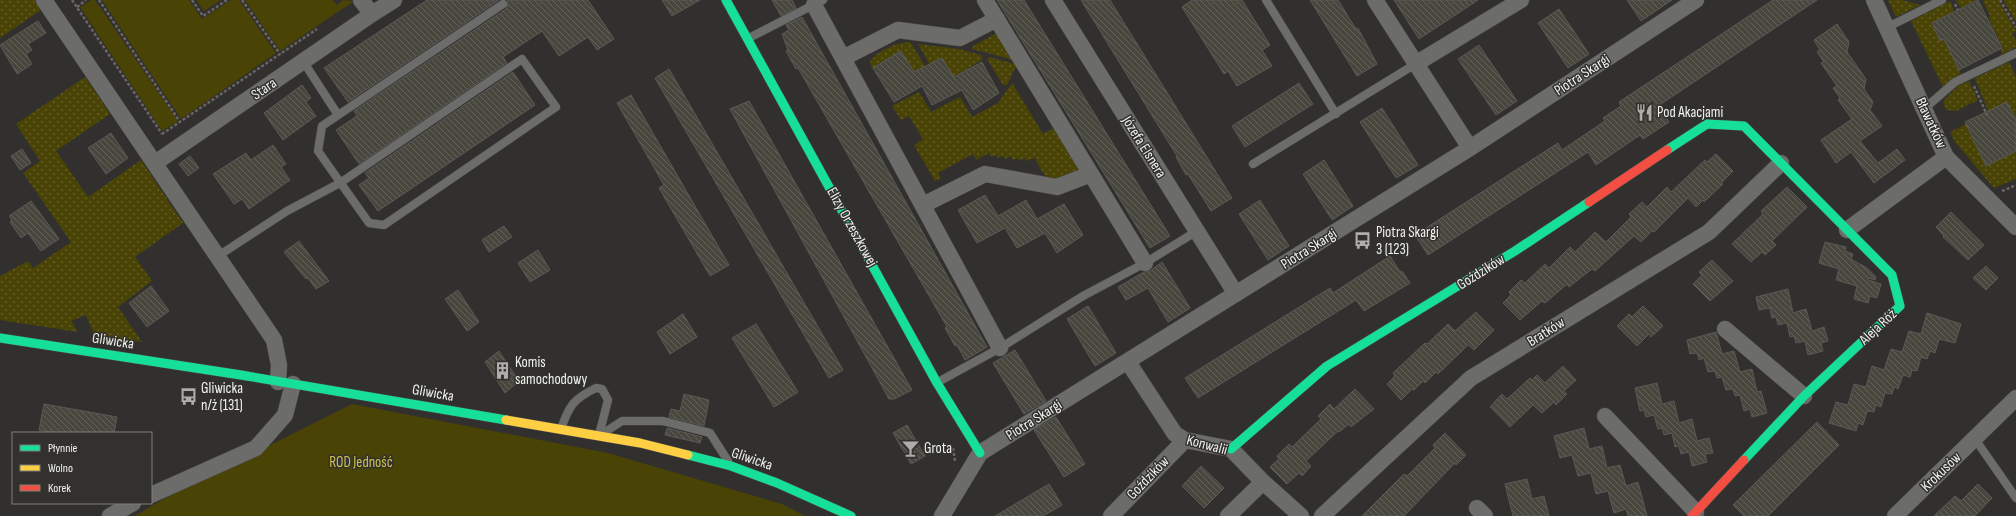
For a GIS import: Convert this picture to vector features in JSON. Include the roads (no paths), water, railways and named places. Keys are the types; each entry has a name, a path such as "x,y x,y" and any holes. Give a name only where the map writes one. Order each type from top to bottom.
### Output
{"street":[{"path":"44,0 274,340 279,365 285,383 285,415 256,448 152,495"},
{"path":"361,0 372,14"},
{"name":"Stara","path":"155,163 394,0"},
{"name":"Elizy Orzeszkowej","path":"726,0 937,383 980,453"},
{"path":"985,0 1145,263"},
{"name":"Józefa Elsnera","path":"1053,0 1236,294"},
{"path":"1375,0 1470,148"},
{"path":"1417,64 1521,0"},
{"name":"Piotra Skargi","path":"942,516 980,453 1470,148 1696,0"},
{"name":"Bławatków","path":"1874,0 1946,157 2016,227"},
{"path":"818,2 843,58 1000,348"},
{"path":"843,58 898,30 960,38 997,19"},
{"name":"Goździków","path":"1231,449 1327,366 1515,251 1707,124 1744,126"},
{"name":"Aleja Róż","path":"1604,416 1694,514 1804,396 1900,306 1892,275 1744,126"},
{"path":"1847,230 1946,157"},
{"name":"Bratków","path":"1322,516 1471,378 1709,232 1781,163"},
{"path":"923,205 985,174 1057,187 1091,174"},
{"path":"1725,329 1804,396"},
{"name":"Gliwicka","path":"0,338 285,383 560,429 685,453 732,466 778,482 851,516"},
{"name":"Konwalii","path":"1128,362 1175,434 1185,440 1231,449 1263,482 1301,516"},
{"name":"Krokusów","path":"1895,516 1987,428 2016,398"},
{"path":"1987,428 2016,416"},
{"name":"Goździków","path":"1111,516 1185,440"},
{"path":"1228,516 1263,482"},
{"path":"110,516 131,504"}],"lane":[{"path":"1266,0 1336,114"},
{"path":"1886,28 1942,0"},
{"path":"748,38 818,2"},
{"path":"218,256 287,211 340,183 522,59 556,107 384,225 369,223 340,183 318,151 322,126 502,4"},
{"path":"1924,109 1955,82 2016,53"},
{"path":"303,61 338,115"},
{"path":"1253,164 1417,64"},
{"path":"937,383 1000,348 1083,296 1145,263 1197,231"},
{"path":"560,429 568,408 575,400 596,388 602,389 608,400 599,436"},
{"path":"599,436 622,421 663,421 710,433 732,466"},
{"path":"1975,439 2016,498"}],"place":[{"name":"Pod Akacjami","path":"1644,112"},
{"name":"Piotra Skargi 3 (123)","path":"1363,241"},
{"name":"Komis samochodowy","path":"502,371"},
{"name":"Gliwicka n/ż (131)","path":"188,397"},
{"name":"Grota","path":"911,448"}],"park label":[{"name":"ROD Jedność","path":"361,462"}]}
